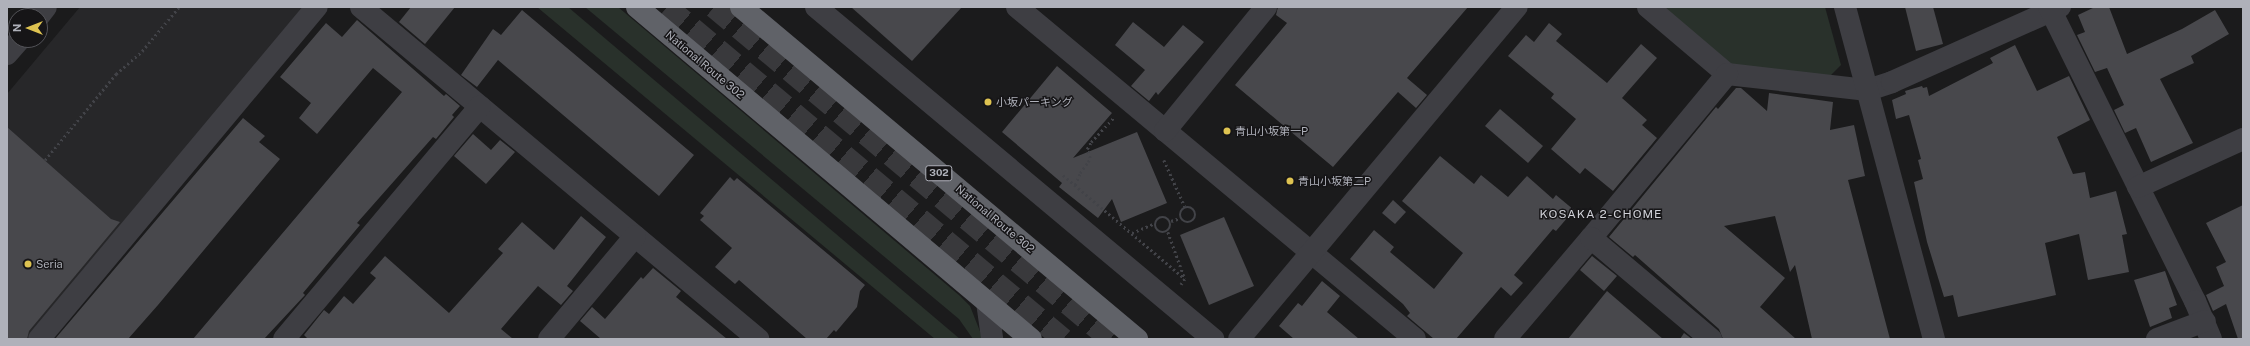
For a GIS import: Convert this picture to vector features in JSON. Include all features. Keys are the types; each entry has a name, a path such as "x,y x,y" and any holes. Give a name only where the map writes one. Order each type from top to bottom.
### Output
{"highway":[{"name":"National Route 302","path":"637,7 1031,339"},
{"name":"National Route 302","path":"741,7 1137,339"}],"street":[{"path":"39,339 317,7"},
{"path":"361,7 758,339"},
{"path":"816,7 1213,339"},
{"path":"1017,7 1415,339"},
{"path":"1165,131 1266,7"},
{"path":"1239,339 1310,252 1517,7"},
{"path":"1648,7 1727,74 1868,90 1892,82 2054,8 2138,187 2208,330 2157,339"},
{"path":"1845,7 1934,339"},
{"path":"1505,339 1727,74"},
{"path":"284,339 480,106"},
{"path":"2138,187 2243,139"},
{"path":"548,339 635,236"},
{"path":"1591,238 1712,339"},
{"path":"987,302 992,339"}],"path":[{"path":"45,160 116,74 142,51 179,7"},
{"path":"1075,185 1080,173 1090,158 1087,149 1091,142 1114,116"},
{"path":"1063,175 1186,279"},
{"path":"1188,206 1195,211 1195,218 1191,222 1184,222 1180,218 1183,208 1188,206"},
{"path":"1132,233 1155,223 1158,218 1164,216 1171,221"},
{"path":"1171,221 1180,218"},
{"path":"1171,221 1168,232 1186,279"},
{"path":"1155,223 1157,231 1168,232"},
{"path":"1178,289 1186,279"}],"shaded area":[{"path":"80,7 305,7 27,339 7,339 7,94 46,48 48,48 48,45"},
{"path":"537,7 568,7 960,339 935,339"},
{"path":"585,7 618,7 960,296 970,306 983,339 973,339 959,319"},
{"path":"1661,7 1825,7 1841,65 1830,76 1729,66"}],"building":[{"path":"411,7 455,7 425,44 399,22"},
{"path":"851,7 962,7 912,61"},
{"path":"1278,7 1468,7 1407,78 1427,95 1416,108 1398,92 1333,167 1235,85 1287,23 1276,15"},
{"path":"1905,7 1933,7 1943,44 1916,51"},
{"path":"2095,7 2109,7 2127,54 2182,29 2215,10 2229,34 2191,56 2194,63 2160,79 2193,143 2151,162 2136,128 2125,133 2114,110 2124,105 2107,68 2095,72 2077,35 2085,32 2078,15"},
{"path":"522,10 694,155 659,196 498,60 477,87 461,75 493,29 501,35"},
{"path":"357,20 444,96 446,94 460,106 452,115 454,117 436,139 433,137 357,223 360,225 303,293 305,295 264,339 193,339 402,92 373,68 317,134 299,118 311,103 280,77 326,23 342,37"},
{"path":"1133,22 1164,47 1183,25 1204,42 1158,95 1156,92 1149,101 1131,86 1145,70 1115,45"},
{"path":"1549,23 1562,34 1556,41 1607,83 1641,44 1657,58 1622,98 1647,120 1642,125 1657,138 1613,191 1585,168 1580,174 1551,149 1576,119 1551,98 1554,94 1508,56 1526,35 1534,42"},
{"path":"2015,45 2037,91 2069,76 2090,120 2057,137 2073,174 2085,172 2090,198 2116,191 2127,234 2122,235 2129,272 2088,280 2079,234 2045,243 2056,295 1958,317 1953,295 1944,297 1927,242 1914,182 1923,179 1918,160 1921,159 1909,115 1896,119 1892,100 1906,94 1905,91 1922,86 1923,88 1927,87 1929,96 1993,63 1990,58"},
{"path":"1057,66 1112,113 1073,158 1137,132 1167,203 1121,222 1112,199 1098,218 1059,187 1062,183 1002,132"},
{"path":"1736,88 1741,88 1767,111 1769,93 1833,102 1830,130 1854,125 1865,176 1848,180 1890,339 1812,339 1795,265 1790,272 1775,216 1724,226 1785,278 1760,307 1796,339 1723,339 1719,329 1635,255 1633,257 1609,237 1716,107 1718,109"},
{"path":"1500,109 1543,146 1528,163 1485,126"},
{"path":"243,118 265,136 259,142 280,159 158,305 128,339 55,339"},
{"path":"7,127 111,219 120,222 29,331 27,339 7,339"},
{"path":"473,134 491,150 500,140 515,152 486,184 454,156"},
{"path":"1440,156 1474,184 1481,175 1508,197 1527,176 1553,199 1556,195 1574,210 1556,231 1553,229 1514,275 1523,283 1511,296 1501,287 1456,339 1434,339 1407,316 1410,313 1403,304 1350,259 1374,230 1394,247 1390,252 1434,289 1463,253 1402,201"},
{"path":"730,177 734,181 737,178 865,285 860,291 857,307 836,332 834,330 826,339 807,339 739,280 735,284 715,267 732,248 700,220 704,216 700,213"},
{"path":"1393,200 1406,212 1395,224 1382,213"},
{"path":"2243,205 2243,339 2238,339 2226,304 2213,311 2206,295 2224,286 2216,267 2226,262 2206,223"},
{"path":"581,216 606,237 567,286 573,291 561,305 538,286 501,329 513,339 308,339 304,335 324,310 329,314 344,296 353,304 376,278 370,273 385,256 449,313 503,253 498,249 522,222 554,250"},
{"path":"1224,217 1254,286 1209,305 1180,235"},
{"path":"1592,256 1617,276 1604,291 1580,270"},
{"path":"653,268 681,291 676,297 727,339 601,339 580,321 592,307 605,319 641,277 643,279"},
{"path":"2165,271 2177,305 2169,308 2172,318 2150,327 2134,280"},
{"path":"1322,281 1340,296 1327,312 1359,339 1294,339 1279,326 1298,303 1302,306"},
{"path":"1607,291 1663,339 1568,339"},
{"path":"1684,333 1692,339 1680,339"}],"tunnel":[{"path":"667,7 1063,339"},
{"path":"714,7 1110,339"}],"place":[{"name":"小坂パーキング","path":"988,102"},
{"name":"青山小坂第一P","path":"1227,131"},
{"name":"青山小坂第二P","path":"1290,181"},
{"name":"Seria","path":"28,264"}],"district":[{"name":"KOSAKA 2-CHOME","path":"1601,215"}]}
